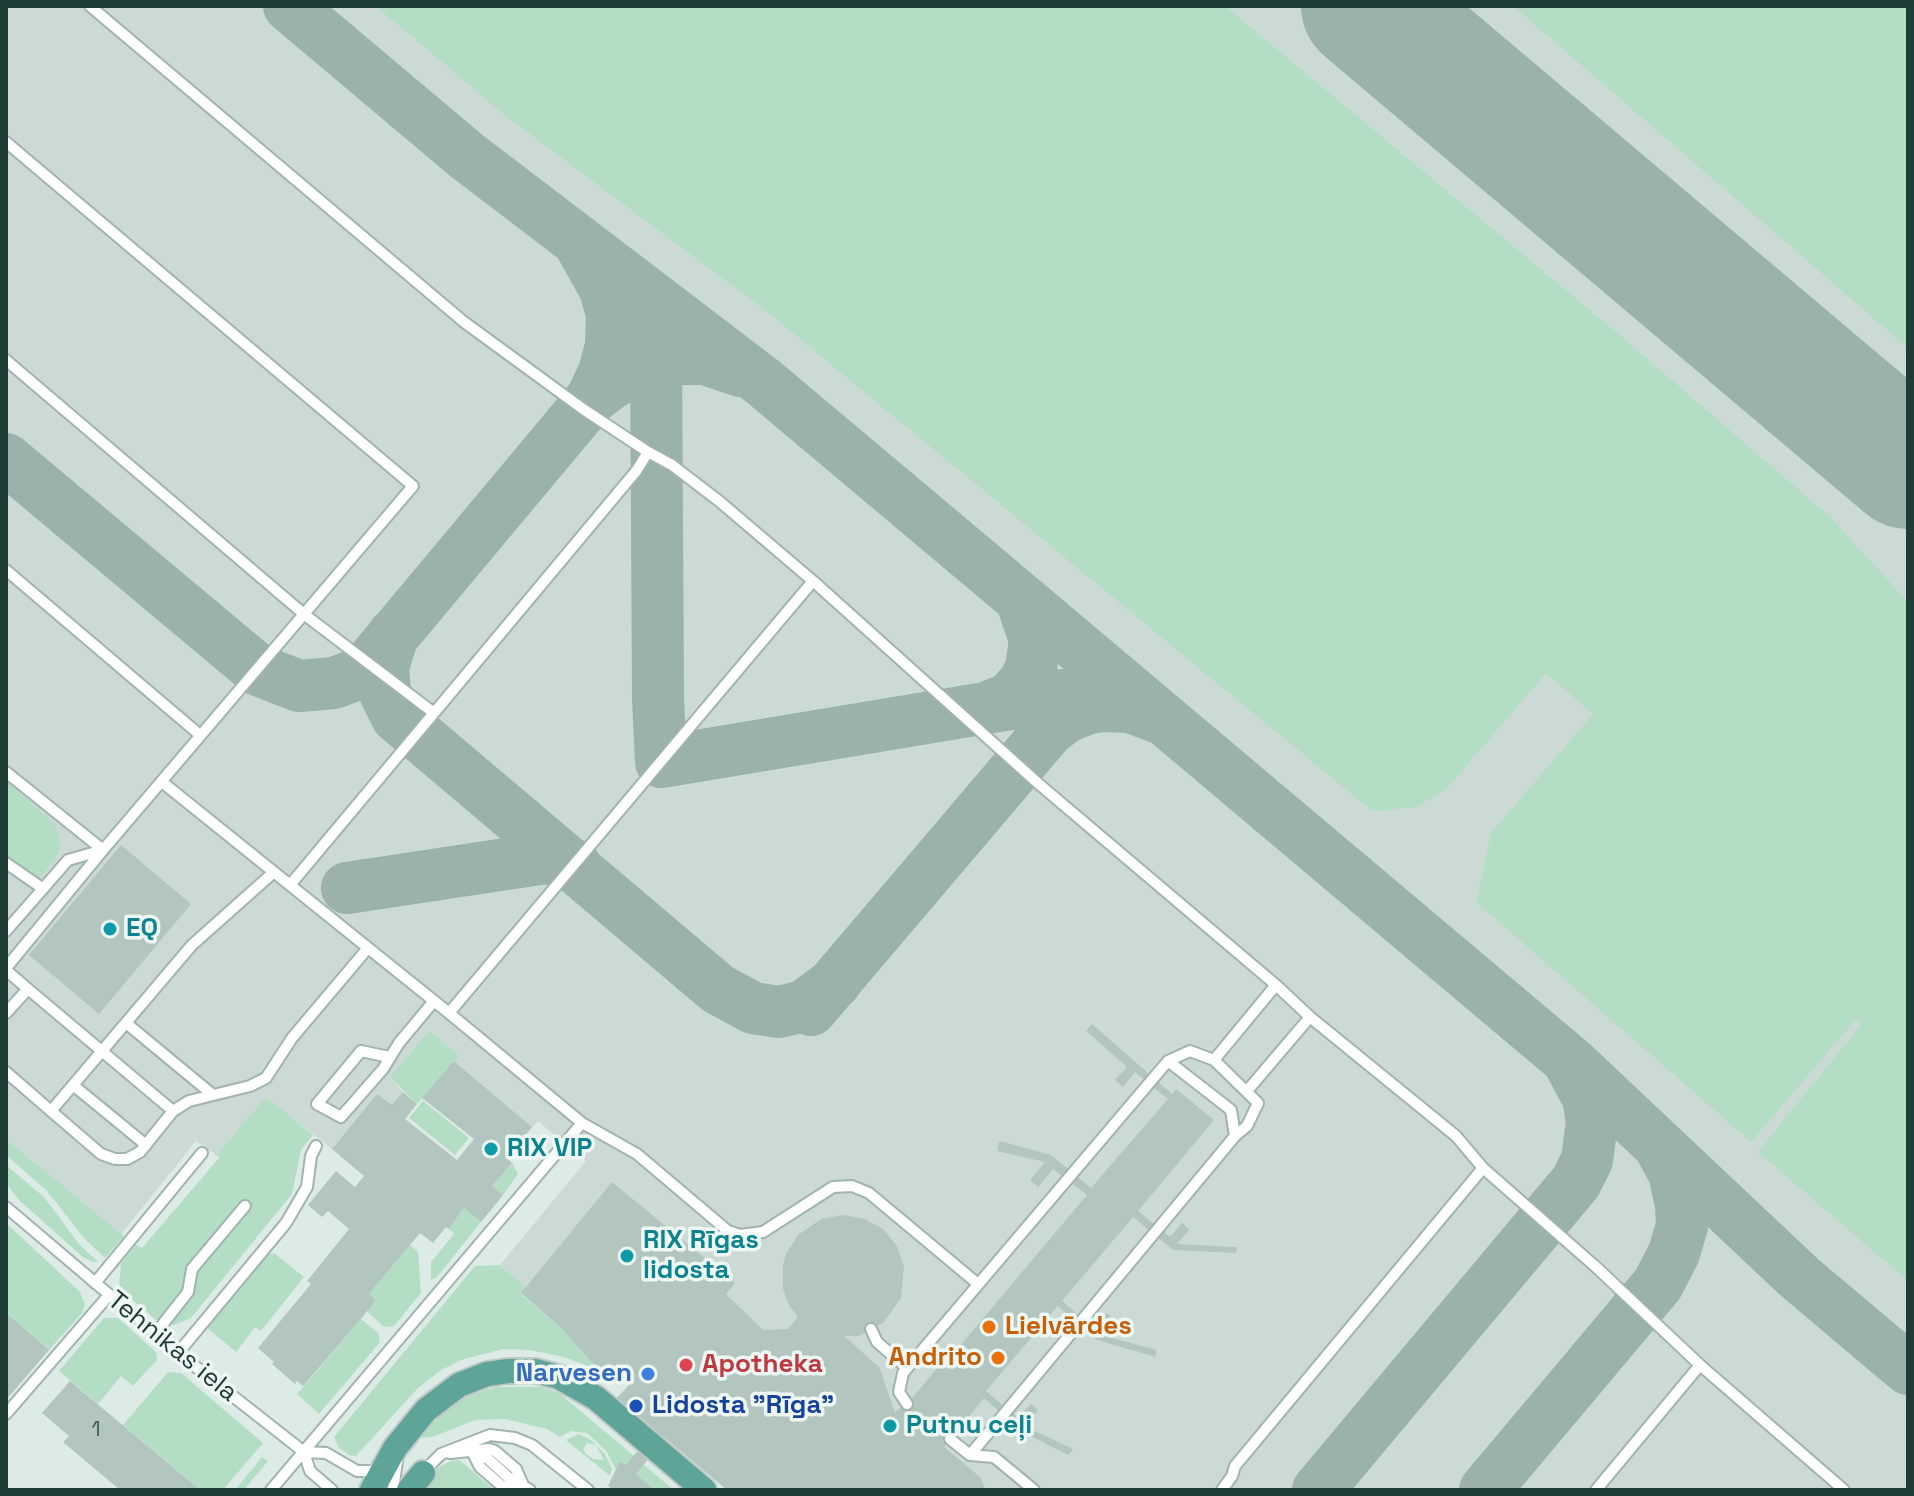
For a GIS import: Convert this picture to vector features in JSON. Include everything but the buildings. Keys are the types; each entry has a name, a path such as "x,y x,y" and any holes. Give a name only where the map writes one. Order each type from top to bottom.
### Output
{"main road":[{"path":"382,1484 403,1436 426,1410 459,1385 487,1374 536,1371 559,1377 596,1398 704,1490"}],"lane":[{"path":"90,6 464,322 583,409 672,465 813,581 1040,785 1310,1017 1456,1136 1483,1168 1596,1267 1700,1365 1844,1490"},
{"path":"6,142 413,486 103,850 6,969 173,1111"},
{"path":"6,360 305,615 434,713"},
{"path":"290,885 637,470 648,452"},
{"path":"6,570 200,735"},
{"path":"449,1013 813,581"},
{"path":"6,772 103,850"},
{"path":"162,782 582,1123 637,1154 728,1231 740,1235 763,1232 833,1187 852,1186 869,1193 978,1284"},
{"path":"6,931 68,860 103,850"},
{"path":"6,863 42,888"},
{"path":"51,1111 192,945 274,872"},
{"path":"6,1072 101,1154 127,1159 140,1152 173,1111 189,1101 250,1086 266,1078 292,1038 368,948"},
{"path":"1214,1060 1276,985"},
{"path":"6,1013 28,989"},
{"path":"389,1057 361,1051 317,1104 341,1117 383,1069 434,1001"},
{"path":"1247,1091 1310,1017"},
{"path":"126,1023 213,1095"},
{"path":"907,1404 899,1392 899,1382 907,1368 1168,1061 1190,1051 1214,1060 1258,1103 1247,1126 1235,1136 970,1455"},
{"path":"1168,1061 1231,1110 1235,1136"},
{"path":"73,1085 146,1145"},
{"path":"271,1490 582,1123"},
{"path":"178,1353 286,1223 307,1187 311,1156 316,1146"},
{"path":"95,1283 202,1153"},
{"path":"1222,1490 1235,1466 1483,1168"},
{"path":"155,1334 188,1292 192,1269 245,1206"},
{"name":"Tehnikas iela","path":"6,1207 178,1353 304,1452 310,1471 332,1490"},
{"path":"6,1414 109,1295"},
{"path":"871,1329 877,1342 907,1368"},
{"path":"1596,1490 1700,1365"},
{"path":"416,1481 441,1454 490,1435 515,1438 532,1445 588,1490"},
{"path":"950,1439 970,1455 994,1457 1034,1490"},
{"path":"472,1451 480,1467 502,1486 527,1487"},
{"path":"441,1454 495,1451 516,1469 527,1487"},
{"path":"304,1452 326,1453 382,1484"}],"shaded area":[{"name":"RIX Rīgas lidosta","path":"6,6 1908,6 1908,1490 744,1490 625,1389 629,1384 610,1367 603,1375 561,1328 521,1293 526,1287 500,1265 586,1161 538,1121 532,1127 454,1061 458,1056 390,1077 403,1092 392,1105 377,1094 332,1149 287,1114 240,1172 196,1141 121,1234 6,1139"}],"green space":[{"path":"376,6 1225,6 1616,332 1830,517 1908,602 1908,1281 1758,1152 1861,1025 1856,1019 1751,1142 1476,902 1491,833 1593,714 1546,673 1447,788 1417,807 1372,811 760,306 507,117"},
{"path":"1513,6 1908,6 1908,348"},
{"path":"6,781 54,823 59,834 60,847 56,857 40,878 6,855"},
{"path":"430,1031 459,1056 417,1104 390,1077"},
{"path":"266,1097 313,1135 301,1150 292,1194 191,1318 174,1325 155,1319 119,1288 121,1263 136,1245 142,1248"},
{"path":"423,1101 469,1138 455,1155 409,1118"},
{"path":"6,1139 124,1236 105,1258 84,1238 47,1191 6,1155"},
{"path":"512,1163 518,1174 503,1195 492,1186"},
{"path":"6,1165 44,1197 79,1244 98,1262 84,1258 19,1200 6,1183"},
{"path":"464,1208 481,1222 437,1277 431,1280 431,1262 454,1234 449,1229"},
{"path":"6,1223 80,1292 85,1304 82,1313 49,1350 6,1313"},
{"path":"410,1245 418,1252 421,1293 394,1326 384,1327 367,1311 376,1300 369,1294"},
{"path":"274,1253 304,1277 261,1331 255,1327 236,1352 207,1328 265,1255"},
{"path":"500,1265 526,1287 521,1294 561,1328 593,1364 590,1367 564,1357 529,1350 503,1349 464,1359 441,1370 418,1388 356,1456 339,1448 334,1437 475,1266"},
{"path":"104,1318 118,1318 156,1352 157,1360 133,1386 121,1376 98,1404 59,1371"},
{"path":"361,1319 378,1333 380,1342 319,1414 297,1394"},
{"path":"168,1372 181,1373 263,1443 223,1490 200,1490 123,1425"},
{"path":"495,1387 541,1387 559,1393 634,1456 626,1465 620,1461 616,1470 607,1452 587,1433 571,1431 560,1437 547,1429 505,1419 476,1420 432,1437 419,1438 450,1406"},
{"path":"579,1434 591,1440 596,1445 605,1454 612,1469 610,1476 566,1440","holes":["587,1443 596,1445 604,1460 593,1459 586,1454 583,1450"]},
{"path":"262,1457 268,1461 244,1490 235,1490"},
{"path":"459,1460 495,1490 421,1490 439,1467"},
{"path":"643,1464 674,1490 655,1490 636,1474"}],"taxiway":[{"path":"289,6 467,156 762,381 994,576 1573,1064 1799,1277 1908,1369"},
{"path":"582,248 605,289 612,314 611,346 592,398"},
{"path":"1747,328 1839,424 1908,503"},
{"path":"652,331 656,349 661,762 986,708"},
{"path":"6,459 258,670 299,686 334,683 363,672 592,398 640,367 679,359 705,359 741,371"},
{"path":"1021,599 1035,640 1031,669 1010,698 986,708 1063,695"},
{"path":"393,635 383,667 385,693 397,717 718,989 753,1008 779,1012 804,1006 835,983"},
{"path":"811,1010 1049,730 1066,717 1102,706 1130,707 1162,719"},
{"path":"347,888 546,858 575,865"},
{"path":"1318,1490 1576,1182 1587,1160 1592,1122 1588,1098 1571,1066"},
{"path":"1485,1490 1658,1284 1674,1253 1682,1226 1674,1173 1662,1151"}],"runway":[{"path":"1366,6 1908,464"}],"place":[{"name":"EQ","path":"110,929"},
{"name":"RIX VIP","path":"491,1149"},
{"name":"RIX Rīgas lidosta","path":"627,1256"},
{"name":"Lielvārdes","path":"989,1327"},
{"name":"Andrito","path":"998,1358"},
{"name":"Apotheka","path":"686,1365"},
{"name":"Narvesen","path":"648,1374"},
{"name":"Lidosta \"Rīga\"","path":"636,1406"},
{"name":"Putnu ceļi","path":"890,1426"}]}
